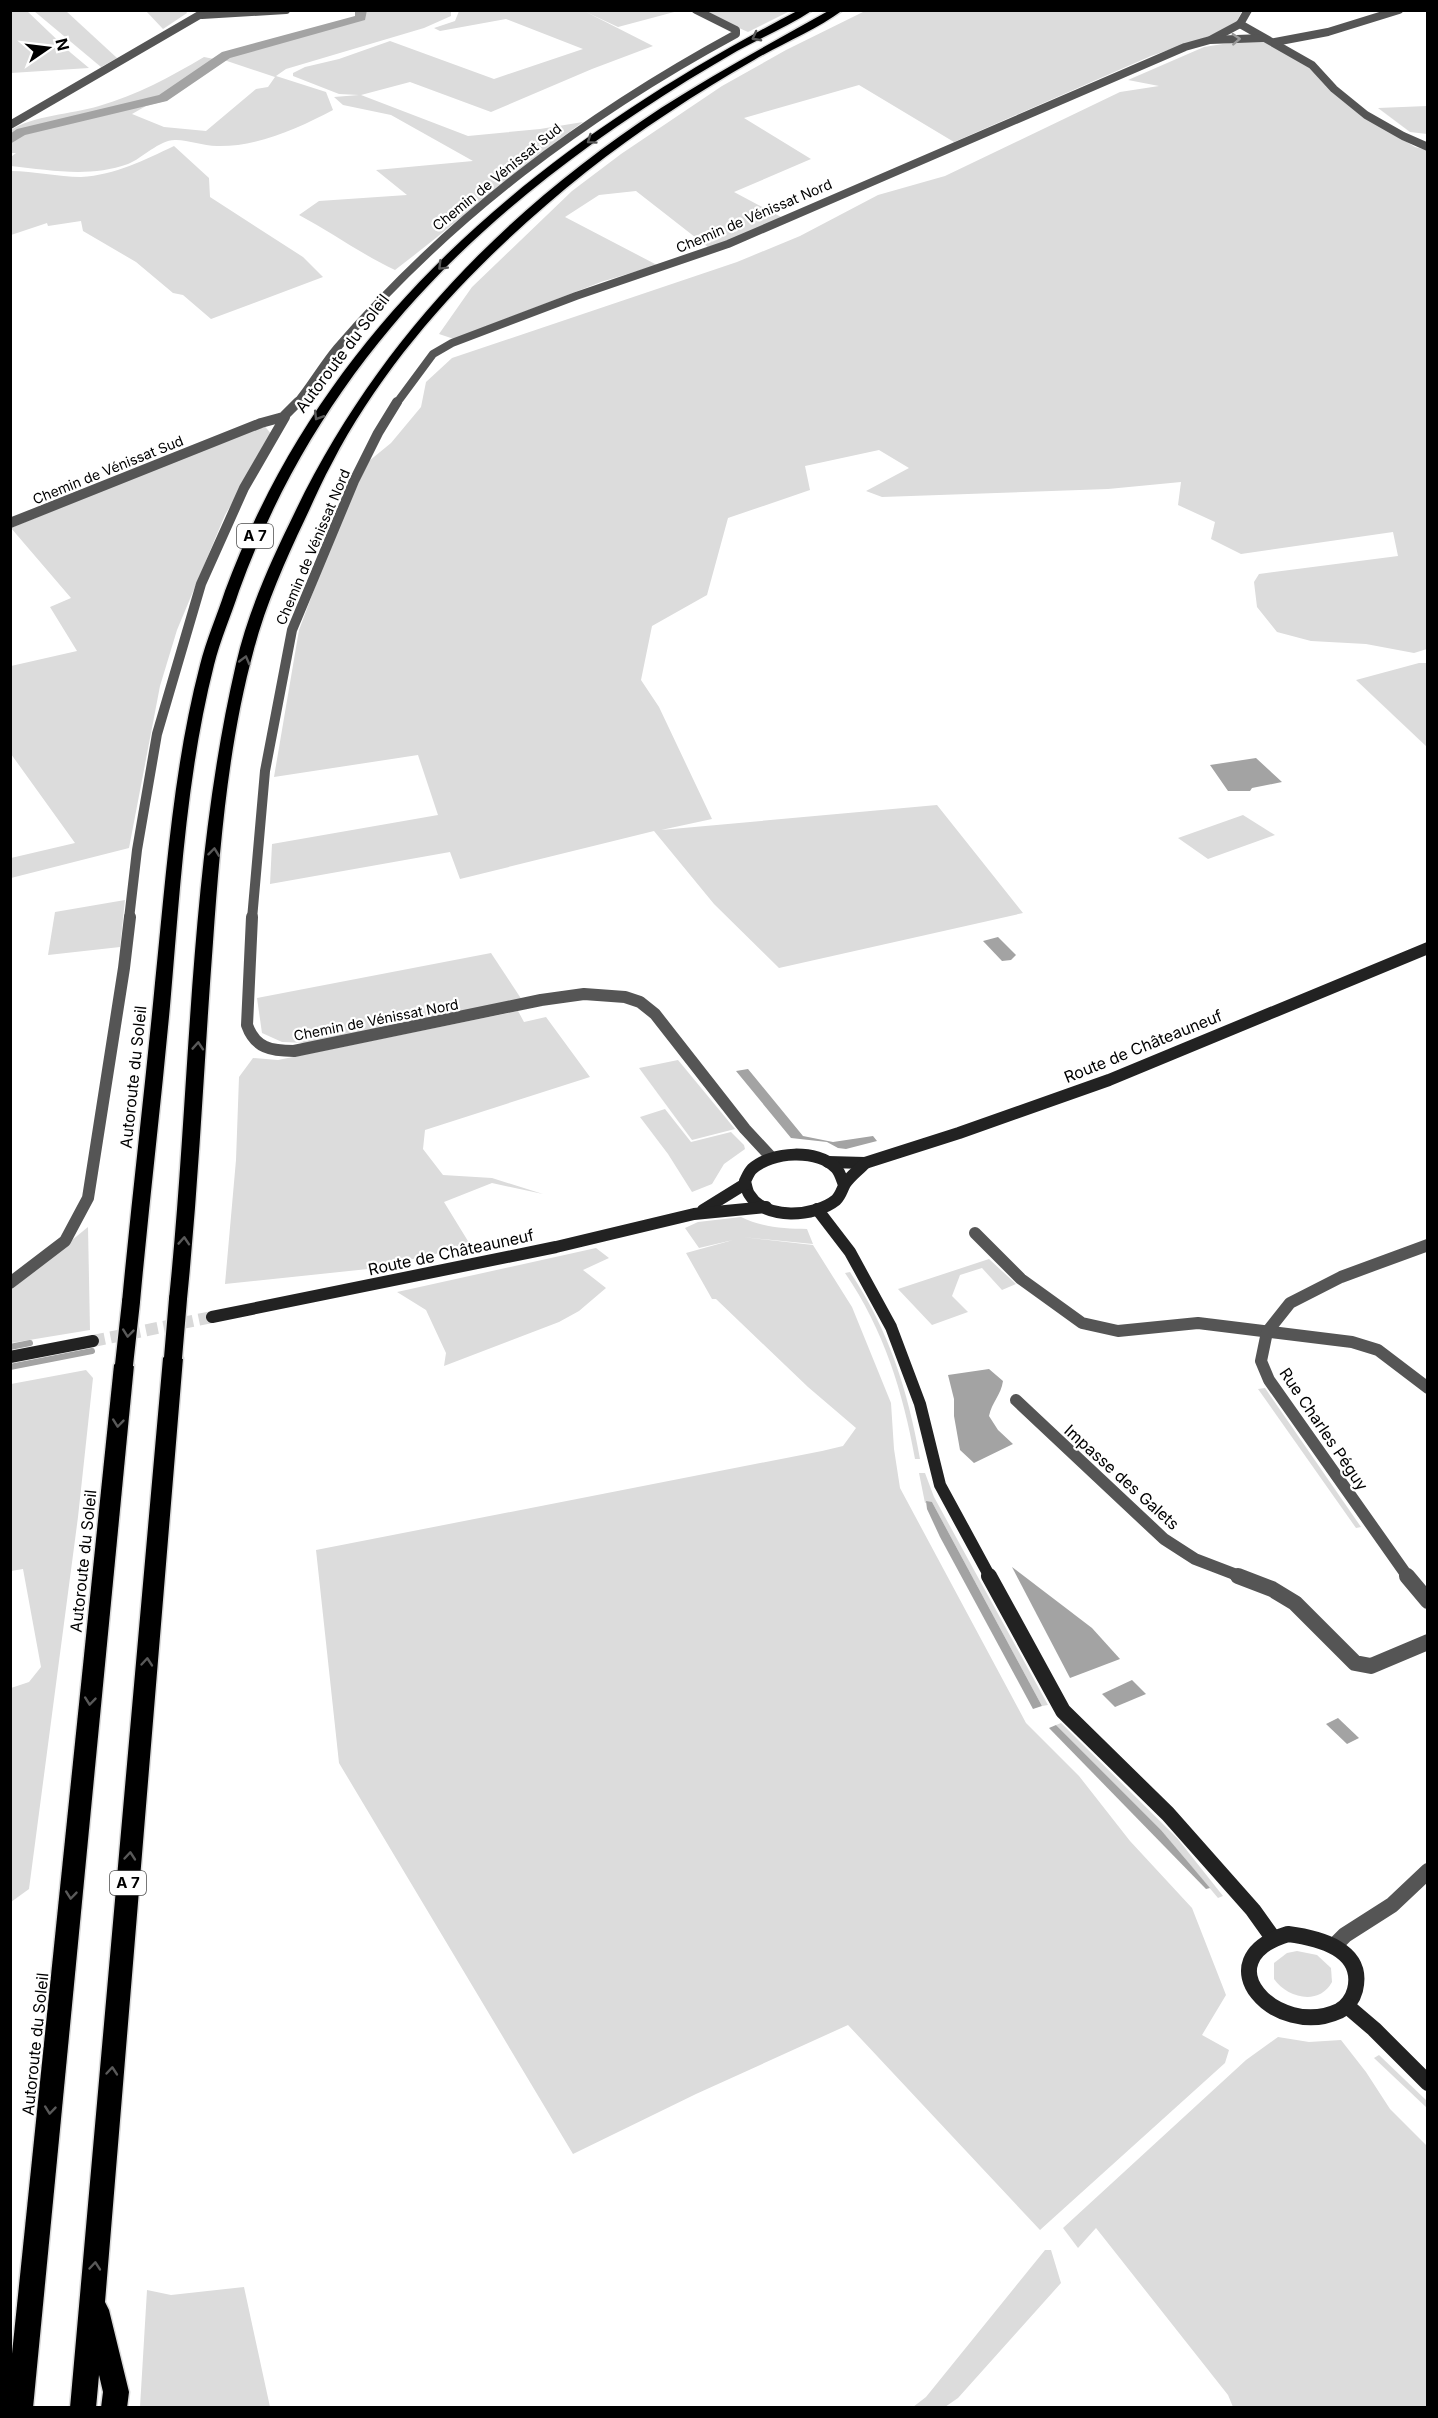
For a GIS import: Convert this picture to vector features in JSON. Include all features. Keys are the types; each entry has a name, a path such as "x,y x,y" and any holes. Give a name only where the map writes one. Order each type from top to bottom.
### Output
{"highway":[{"name":"Autoroute du Soleil","path":"20,2408 186,769 207,663 240,569 275,489 326,404 377,336 412,296 481,227 584,145 660,92 739,46 808,10"},
{"name":"A 7","path":"83,2408 178,1299 210,885 224,768 244,661 269,583 301,504 339,435 383,370 436,304 483,254 542,200 611,146 648,120 838,10"},
{"path":"93,2294 116,2392 114,2408"}],"main road":[{"name":"Route de Châteauneuf","path":"694,1214 715,1204 745,1184 747,1173 757,1164 771,1157 801,1155 828,1162 866,1163 948,1137 1109,1080 1428,948"},
{"path":"828,1162 840,1172 844,1185"},
{"name":"Route de Châteauneuf","path":"212,1317 544,1250 694,1214 765,1207 791,1212 817,1209 836,1200 844,1185 866,1163"},
{"path":"745,1184 750,1197 765,1207"},
{"path":"817,1209 832,1226 881,1305 905,1358 921,1407 932,1463 940,1485 1063,1711 1168,1814 1253,1910 1273,1938"},
{"path":"10,1357 93,1341"},
{"path":"1304,1935 1335,1945 1348,1956 1356,1968 1358,1982 1355,1995 1347,2006 1335,2013 1304,2018 1273,2008 1257,1995 1248,1979 1248,1962 1257,1948 1273,1938 1304,1935"},
{"path":"1347,2006 1374,2029 1428,2083"}],"street":[{"path":"10,125 205,13 286,10"},
{"name":"Chemin de Vénissat Sud","path":"10,523 261,423 285,417 326,361 378,302 434,245 496,191 604,111 692,57 736,34 736,30 696,10"},
{"path":"1248,10 1240,24 1315,67 1335,90 1382,123 1428,147"},
{"path":"1275,42 1328,32 1399,10"},
{"name":"Chemin de Vénissat Nord","path":"771,1157 738,1121 655,1014 640,1002 625,997 584,994 541,1000 294,1051 260,1046 250,1037 247,1012 251,932 265,771 292,630 354,481 378,433 407,386 433,354 452,343 576,296 728,244 1149,61 1210,40 1240,24"},
{"name":"Chemin de Vénissat Nord","path":"1210,40 1263,38"},
{"path":"10,1283 65,1241 88,1198 124,968 137,850 157,734 201,584 244,488 285,417"},
{"path":"975,1233 1021,1279 1082,1323 1118,1331 1198,1323 1352,1342 1378,1350 1428,1388"},
{"name":"Rue Charles Péguy","path":"1428,1245 1341,1277 1290,1303 1267,1332 1261,1360 1269,1380 1401,1569 1428,1600"},
{"name":"Impasse des Galets","path":"1016,1400 1164,1539 1196,1559 1272,1589 1295,1603 1356,1663 1371,1666 1428,1642"},
{"path":"1335,1945 1345,1935 1392,1905 1428,1870"}],"shaded area":[{"path":"11,10 27,11 89,68 11,73"},
{"path":"34,11 66,11 117,58 101,67"},
{"path":"146,11 186,11 187,13 163,29"},
{"path":"365,11 451,11 451,16 424,28 286,69 276,76 326,92 333,110 277,135 247,143 212,146 170,140 128,164 99,171 70,172 11,166 11,157 16,153 11,153 11,130 30,121 88,109 127,97 204,57 224,61 165,101 146,106 132,114 164,127 206,131 256,89 268,87 275,77 224,60 229,56 365,19"},
{"path":"459,11 678,11 618,27 586,12 653,46 491,112 410,82 361,95 468,136 583,122 395,270 299,215 319,201 407,195 376,170 473,161 391,115 343,105 334,97 359,95 339,94 293,76 293,73 305,67 339,59 390,41 494,79 583,49 506,19 440,31 434,28 455,21"},
{"path":"701,11 790,11 748,32"},
{"path":"865,11 1242,11 1236,23 1210,36 1151,56 954,142 859,85 744,118 811,159 734,192 783,218 709,248 636,191 599,195 565,217 657,265 601,282 454,339 439,334 472,287 572,191 621,154 722,86 786,50"},
{"path":"1242,41 1263,41 1316,71 1392,133 1415,147 1427,150 1427,649 1414,653 1366,644 1311,641 1277,632 1257,607 1254,582 1259,574 1398,556 1393,532 1241,554 1211,539 1215,522 1178,505 1181,482 1108,489 882,497 866,491 909,468 879,450 805,466 810,490 728,518 707,595 652,626 641,680 659,707 712,819 661,830 937,805 1023,913 779,968 714,904 654,831 460,879 450,852 270,884 272,844 438,815 418,755 274,777 299,630 337,528 369,461 391,443 421,407 426,382 452,358 737,262 800,236 878,195 945,176 1120,92 1159,86 1128,80 1204,47"},
{"path":"1427,106 1427,134 1410,132 1378,108"},
{"path":"174,146 209,178 210,197 303,257 323,277 211,319 183,295 173,293 136,262 83,231 81,221 48,226 47,223 11,235 11,171 72,177 94,176 129,166"},
{"path":"263,424 272,435 225,515 177,630 160,686 129,848 11,878 11,858 75,843 11,754 11,666 77,651 50,607 71,598 11,528"},
{"path":"1419,663 1427,663 1427,747 1356,680"},
{"path":"1256,758 1282,782 1252,788 1250,791 1228,791 1210,765"},
{"path":"1243,815 1275,835 1208,859 1178,838"},
{"path":"125,900 120,947 48,955 55,912"},
{"path":"998,937 1016,955 1011,960 1002,961 983,941"},
{"path":"491,953 522,1000 306,1043 282,1042 262,1033 257,998"},
{"path":"518,1011 524,1022 546,1017 590,1077 425,1130 423,1149 443,1175 492,1178 543,1194 492,1183 444,1202 471,1246 368,1269 225,1284 236,1160 239,1077 253,1058 278,1060"},
{"path":"678,1060 735,1129 692,1140 639,1068"},
{"path":"748,1069 803,1136 833,1142 873,1136 877,1141 846,1149 838,1148 827,1142 791,1138 736,1071"},
{"path":"665,1109 691,1142 731,1132 745,1149 724,1164 712,1184 692,1192 668,1154 640,1117"},
{"path":"741,1217 773,1227 807,1229 813,1244 742,1237 813,1245 852,1307 891,1403 894,1449 900,1488 1026,1723 1079,1776 1130,1841 1192,1908 1226,1995 1202,2035 1229,2050 1225,2063 1040,2230 848,2025 696,2094 573,2154 339,1763 316,1550 843,1446 856,1428 808,1387 716,1299 712,1299 686,1253 733,1240 699,1248 685,1228 698,1222"},
{"path":"88,1227 90,1330 11,1343 11,1290"},
{"path":"596,1248 609,1258 583,1270 606,1288 579,1311 559,1322 444,1366 446,1353 426,1310 397,1292"},
{"path":"989,1259 1016,1284 1002,1290 982,1268 960,1275 952,1296 968,1312 932,1325 898,1289"},
{"path":"850,1272 876,1316 895,1362 903,1385 920,1459 915,1459 890,1362 871,1317 845,1273"},
{"path":"989,1369 1003,1381 989,1416 998,1430 1013,1444 974,1463 960,1450 954,1416 954,1399 948,1375"},
{"path":"86,1370 93,1378 78,1517 29,1889 11,1902 11,1688 29,1682 41,1667 23,1569 11,1571 11,1384"},
{"path":"1265,1388 1361,1527 1356,1528 1258,1389"},
{"path":"919,1473 925,1473 934,1497 1048,1705 1042,1706 932,1502 925,1503"},
{"path":"926,1501 932,1502 1042,1706 1033,1709 940,1537 927,1509"},
{"path":"1012,1567 1092,1628 1120,1659 1070,1678"},
{"path":"1132,1680 1146,1694 1115,1707 1102,1694"},
{"path":"1338,1718 1359,1738 1347,1744 1326,1724"},
{"path":"1061,1723 1177,1838 1223,1896 1218,1898 1161,1830 1056,1725"},
{"path":"1056,1725 1161,1830 1210,1888 1206,1889 1049,1728"},
{"path":"1297,1951 1317,1955 1331,1968 1332,1982 1326,1990 1311,1997 1303,1997 1287,1991 1274,1979 1274,1963 1287,1953"},
{"path":"1278,2037 1309,2042 1341,2040 1366,2072 1390,2109 1427,2146 1427,2407 1233,2407 1228,2395 1096,2228 1078,2248 1063,2228 1246,2060"},
{"path":"1379,2055 1427,2101 1427,2108 1374,2058"},
{"path":"1045,2250 1051,2250 1061,2283 958,2398 945,2407 913,2407 926,2397"},
{"path":"244,2287 270,2407 140,2407 147,2290 171,2295"}],"waterway":[{"path":"10,140 21,132 163,98 226,55 361,18 361,10"},
{"path":"10,1347 30,1343"},
{"path":"10,1367 92,1351"}],"tunnel":[{"path":"93,1341 212,1317"}]}
